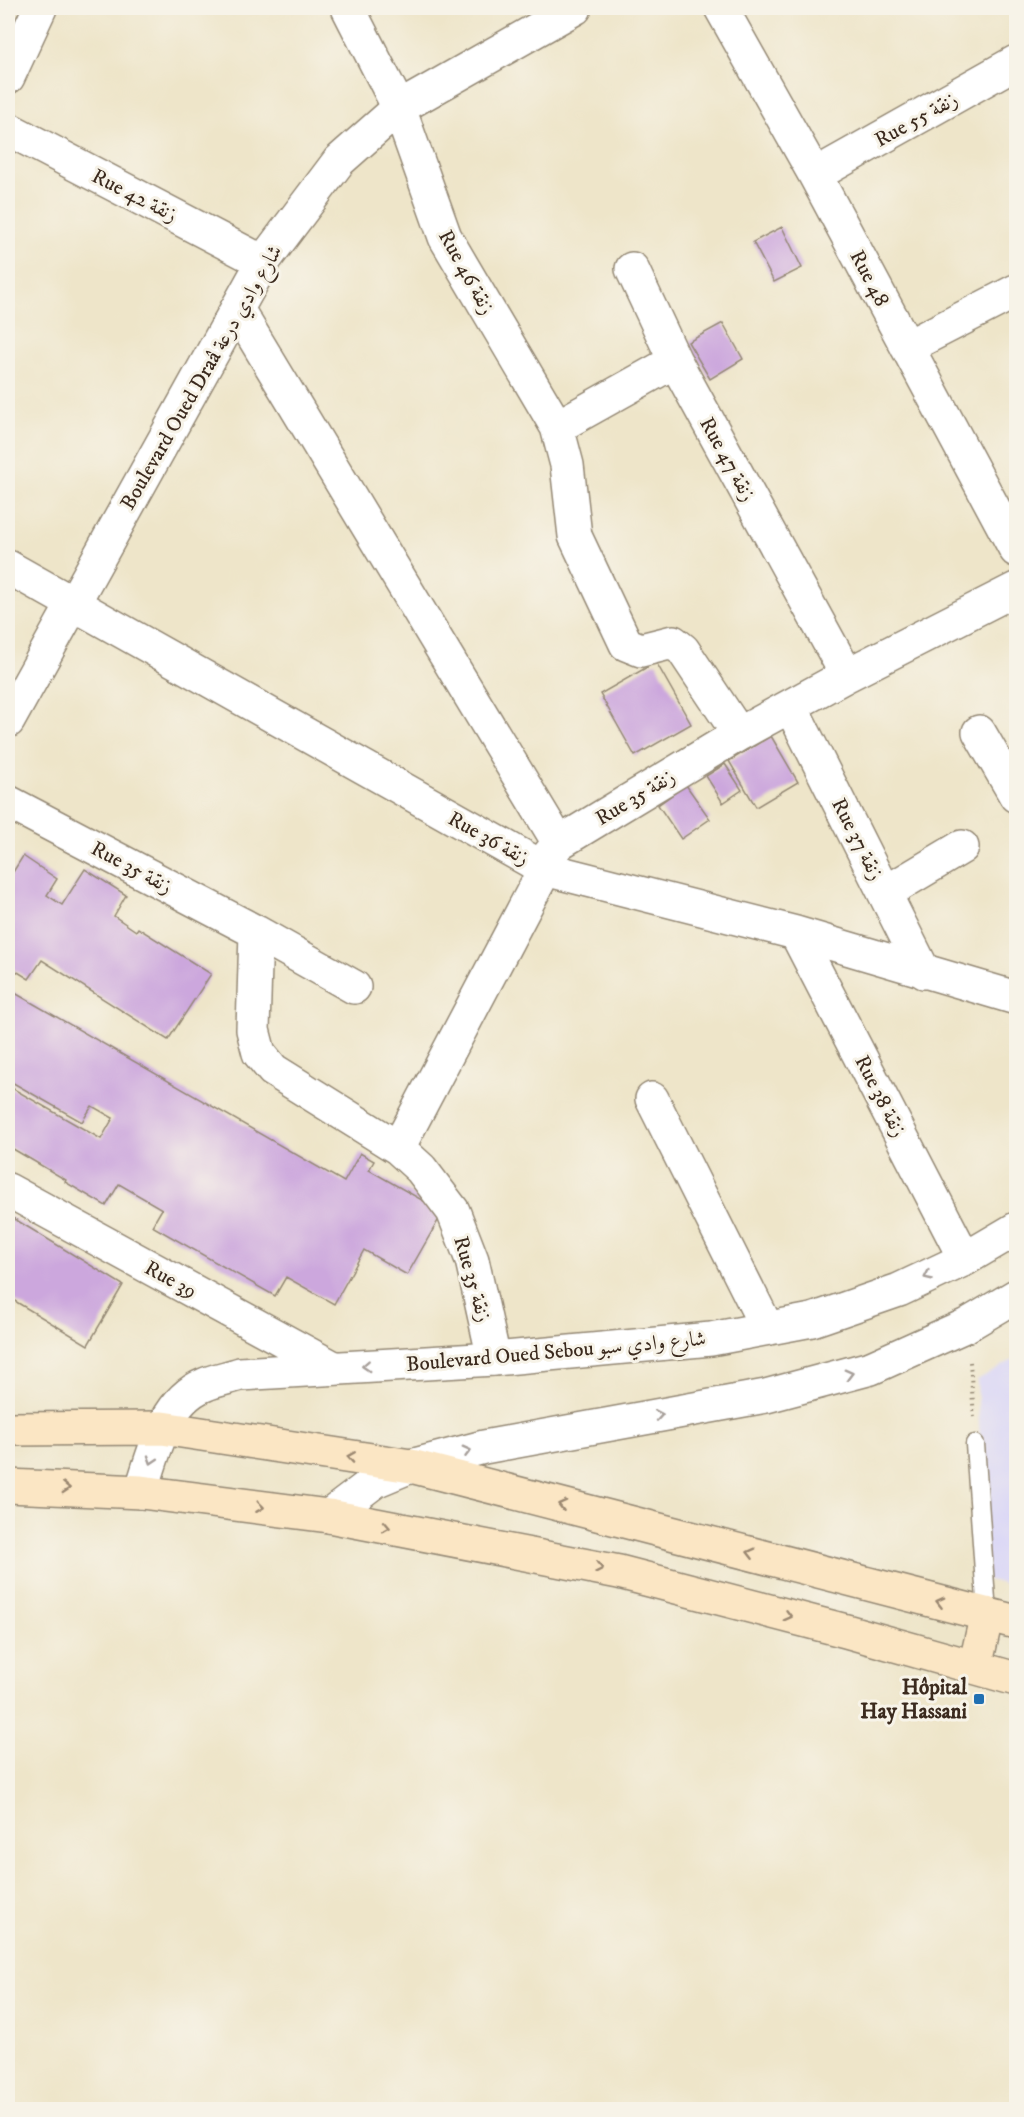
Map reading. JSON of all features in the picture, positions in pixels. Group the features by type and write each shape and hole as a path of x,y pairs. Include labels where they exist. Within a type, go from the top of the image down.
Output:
{"main road":[{"path":"8,1429 162,1428 411,1466 1002,1618 975,1667"},
{"path":"8,1486 141,1492 329,1516 619,1572 846,1631 1017,1679"}],"street":[{"path":"8,77 40,8"},
{"name":"Rue 46 زنقة","path":"348,8 399,108 445,237 557,427 567,465 575,536 626,644 641,650 673,642 683,650 739,734"},
{"name":"Boulevard Oued Draâ شارع وادي درعة","path":"8,721 263,262 339,161 399,108 575,8"},
{"name":"Rue 48","path":"721,8 908,347 1006,506 1017,550"},
{"name":"Rue 55 زنقة","path":"815,175 1017,62"},
{"name":"Rue 42 زنقة","path":"8,129 263,262"},
{"name":"Rue 47 زنقة","path":"632,269 675,361 847,675"},
{"path":"908,347 1017,291"},
{"path":"237,309 552,856 398,1148"},
{"path":"557,427 675,361"},
{"name":"Rue 36 زنقة","path":"8,567 72,604 552,856 796,933 1017,998"},
{"name":"Rue 35 زنقة","path":"552,856 739,734 847,675 1017,589"},
{"name":"Rue 37 زنقة","path":"790,707 924,972"},
{"path":"979,732 1017,796"},
{"name":"Rue 35 زنقة","path":"8,802 256,932 354,987"},
{"path":"885,893 962,847"},
{"name":"Rue 35 زنقة","path":"256,932 253,1030 259,1053 273,1070 398,1148 421,1169 453,1211 472,1260 494,1359"},
{"name":"Rue 38 زنقة","path":"796,933 965,1259"},
{"path":"652,1099 767,1328"},
{"name":"Rue 39","path":"8,1190 334,1368"},
{"name":"Boulevard Oued Sebou شارع وادي سبو","path":"141,1492 162,1428 181,1401 202,1385 240,1374 494,1359 711,1339 812,1320 899,1290 965,1259 1017,1229"},
{"path":"329,1516 375,1481 411,1466 484,1447 766,1396 871,1368 967,1325 1017,1296"}],"lane":[{"path":"975,1444 1002,1618"}],"path":[{"path":"970,1357 975,1444"}],"shaded area":[{"path":"1016,1358 1016,1588 986,1579 977,1380"}],"building":[{"path":"782,227 802,268 774,282 753,242"},
{"path":"723,323 743,359 710,379 688,342"},
{"path":"656,662 691,724 635,756 600,694"},
{"path":"771,736 798,782 756,807 729,761"},
{"path":"725,764 742,790 723,803 706,776"},
{"path":"686,785 710,819 681,839 658,805"},
{"path":"23,856 57,879 47,895 62,905 85,869 126,895 114,916 136,931 138,928 211,974 168,1040 42,960 29,979 8,966 8,880"},
{"path":"8,989 344,1182 360,1153 374,1161 369,1170 443,1212 407,1275 364,1250 334,1304 286,1277 275,1296 152,1226 162,1209 119,1184 106,1206 8,1146 8,1095 12,1088 101,1139 113,1118 92,1106 82,1122 8,1080"},
{"path":"8,1215 123,1285 88,1345 8,1297"}],"place":[{"name":"Hôpital Hay Hassani","path":"979,1699"}]}
